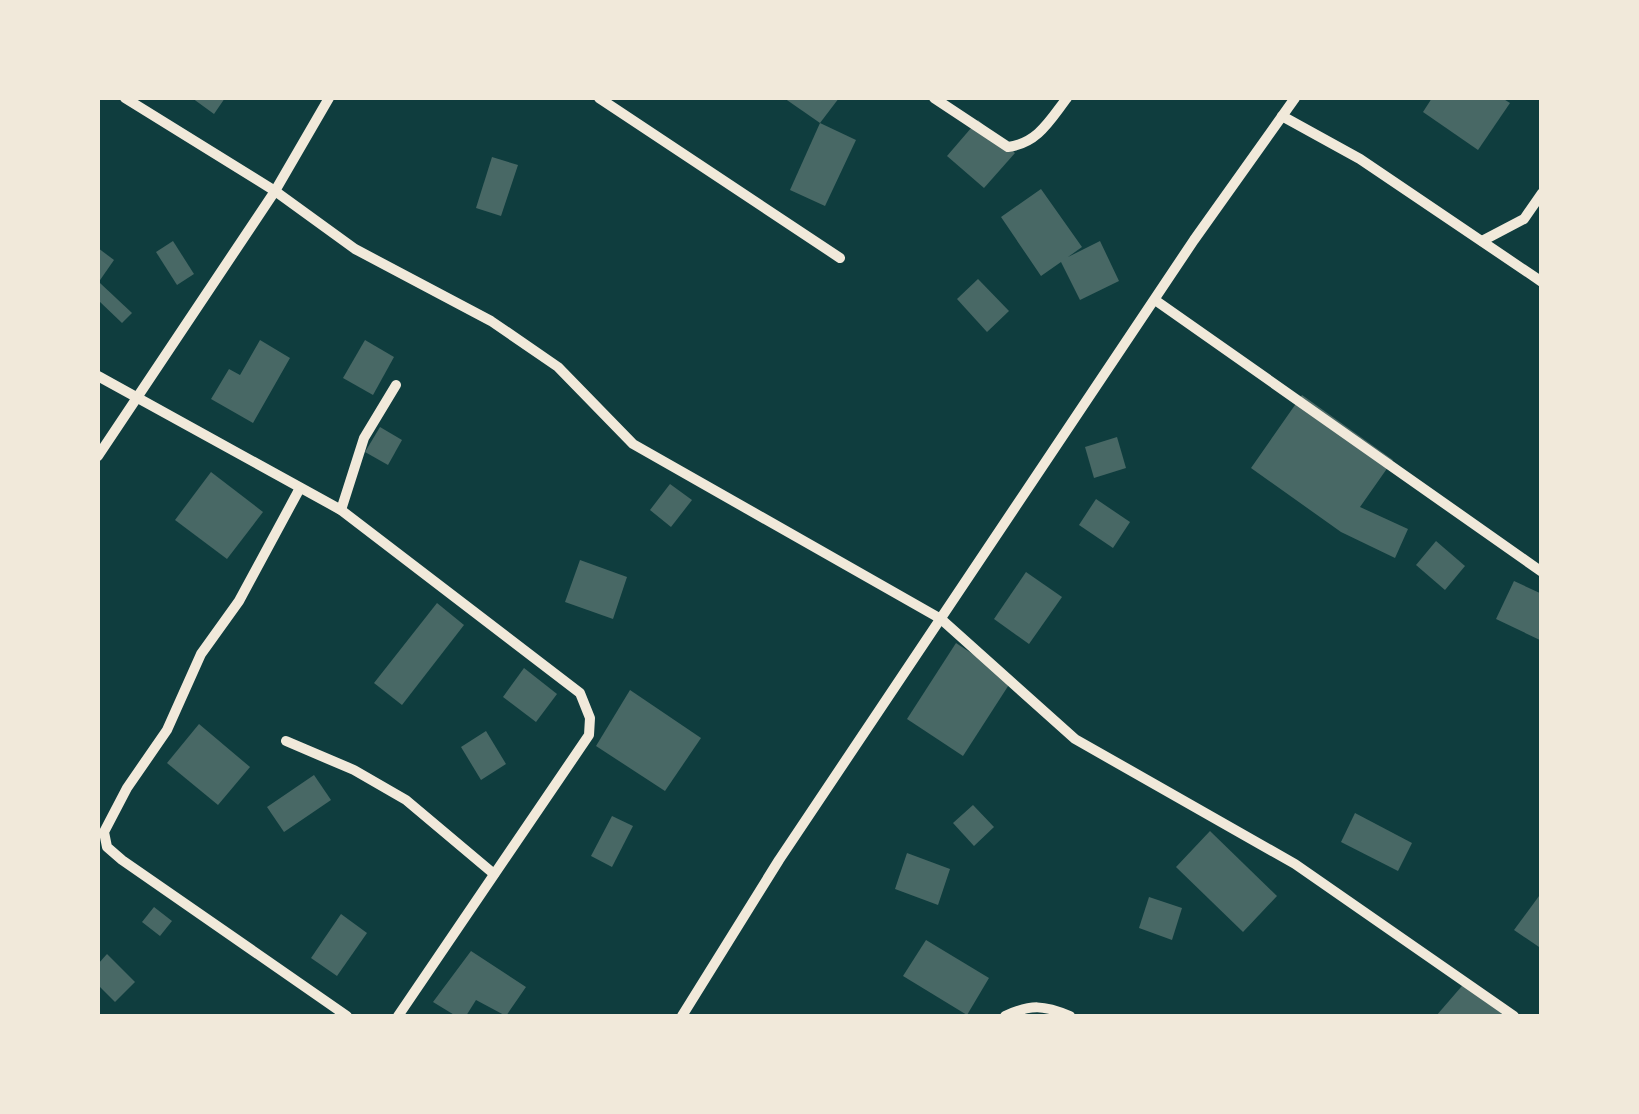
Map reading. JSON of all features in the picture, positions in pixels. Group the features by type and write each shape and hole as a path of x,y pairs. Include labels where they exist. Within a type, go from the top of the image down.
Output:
{"street":[{"path":"125,98 276,191 355,249 461,302 558,367 633,444 942,619 1075,739 1295,864 1514,1016"},
{"path":"98,456 276,191 329,98"},
{"path":"598,98 840,258"},
{"path":"934,98 1008,147 1024,145 1039,135 1067,98"},
{"path":"682,1016 779,860 1295,98"},
{"path":"1282,116 1360,159 1542,282"},
{"path":"1482,240 1524,219 1542,193"},
{"path":"1155,300 1542,572"},
{"path":"98,376 340,510 580,693 590,718 589,734 398,1016"},
{"path":"340,510 364,438 396,385"},
{"path":"300,488 239,601 201,654 168,730 126,788 104,832 107,847 122,860 346,1016"},
{"path":"286,741 354,770 406,800 494,874"},
{"path":"1005,1016 1027,1005 1048,1007 1070,1016"}],"building":[{"path":"192,98 225,98 214,114"},
{"path":"784,98 839,98 820,123"},
{"path":"1432,98 1502,98 1510,103 1478,150 1423,112"},
{"path":"978,120 1015,153 984,188 947,156"},
{"path":"820,123 856,140 825,206 790,190"},
{"path":"492,157 518,165 501,216 476,208"},
{"path":"1041,189 1082,247 1068,257 1100,241 1119,281 1080,300 1061,262 1041,276 1001,217"},
{"path":"173,241 194,274 177,285 156,252"},
{"path":"98,248 114,260 98,283"},
{"path":"978,279 1009,311 987,332 957,299"},
{"path":"100,283 132,313 122,323 98,300"},
{"path":"260,340 290,358 253,423 211,399 229,369 240,375"},
{"path":"365,340 394,357 373,395 343,378"},
{"path":"1302,395 1393,460 1360,507 1408,529 1395,558 1341,532 1251,468"},
{"path":"380,427 402,440 388,465 365,452"},
{"path":"1117,437 1126,468 1094,478 1085,447"},
{"path":"211,472 263,512 227,559 175,520"},
{"path":"670,484 692,500 671,527 650,510"},
{"path":"1096,499 1130,522 1113,548 1079,525"},
{"path":"1436,541 1465,566 1445,590 1416,565"},
{"path":"580,560 627,577 613,619 565,602"},
{"path":"1026,572 1062,597 1029,644 994,619"},
{"path":"1514,581 1542,594 1542,641 1496,619"},
{"path":"437,603 464,625 402,705 374,683"},
{"path":"956,643 1012,680 963,756 907,719"},
{"path":"524,668 557,694 536,722 503,697"},
{"path":"630,690 701,738 665,791 596,746"},
{"path":"199,724 250,767 218,805 167,763"},
{"path":"486,731 506,764 481,780 461,747"},
{"path":"314,775 331,800 284,832 267,807"},
{"path":"973,805 994,827 974,846 953,823"},
{"path":"1355,813 1412,843 1398,871 1341,842"},
{"path":"612,816 633,826 612,867 591,856"},
{"path":"1210,831 1277,896 1243,932 1176,867"},
{"path":"907,853 950,869 938,905 895,889"},
{"path":"1542,892 1542,949 1514,930"},
{"path":"1149,897 1182,908 1172,940 1139,928"},
{"path":"154,907 172,921 160,936 142,922"},
{"path":"341,914 367,933 337,976 311,958"},
{"path":"926,940 989,978 967,1015 903,976"},
{"path":"471,951 526,987 506,1016 476,1000 466,1016 456,1016 433,1002"},
{"path":"107,954 135,982 115,1002 98,985 98,964"},
{"path":"1468,979 1511,1016 1436,1016"}]}
